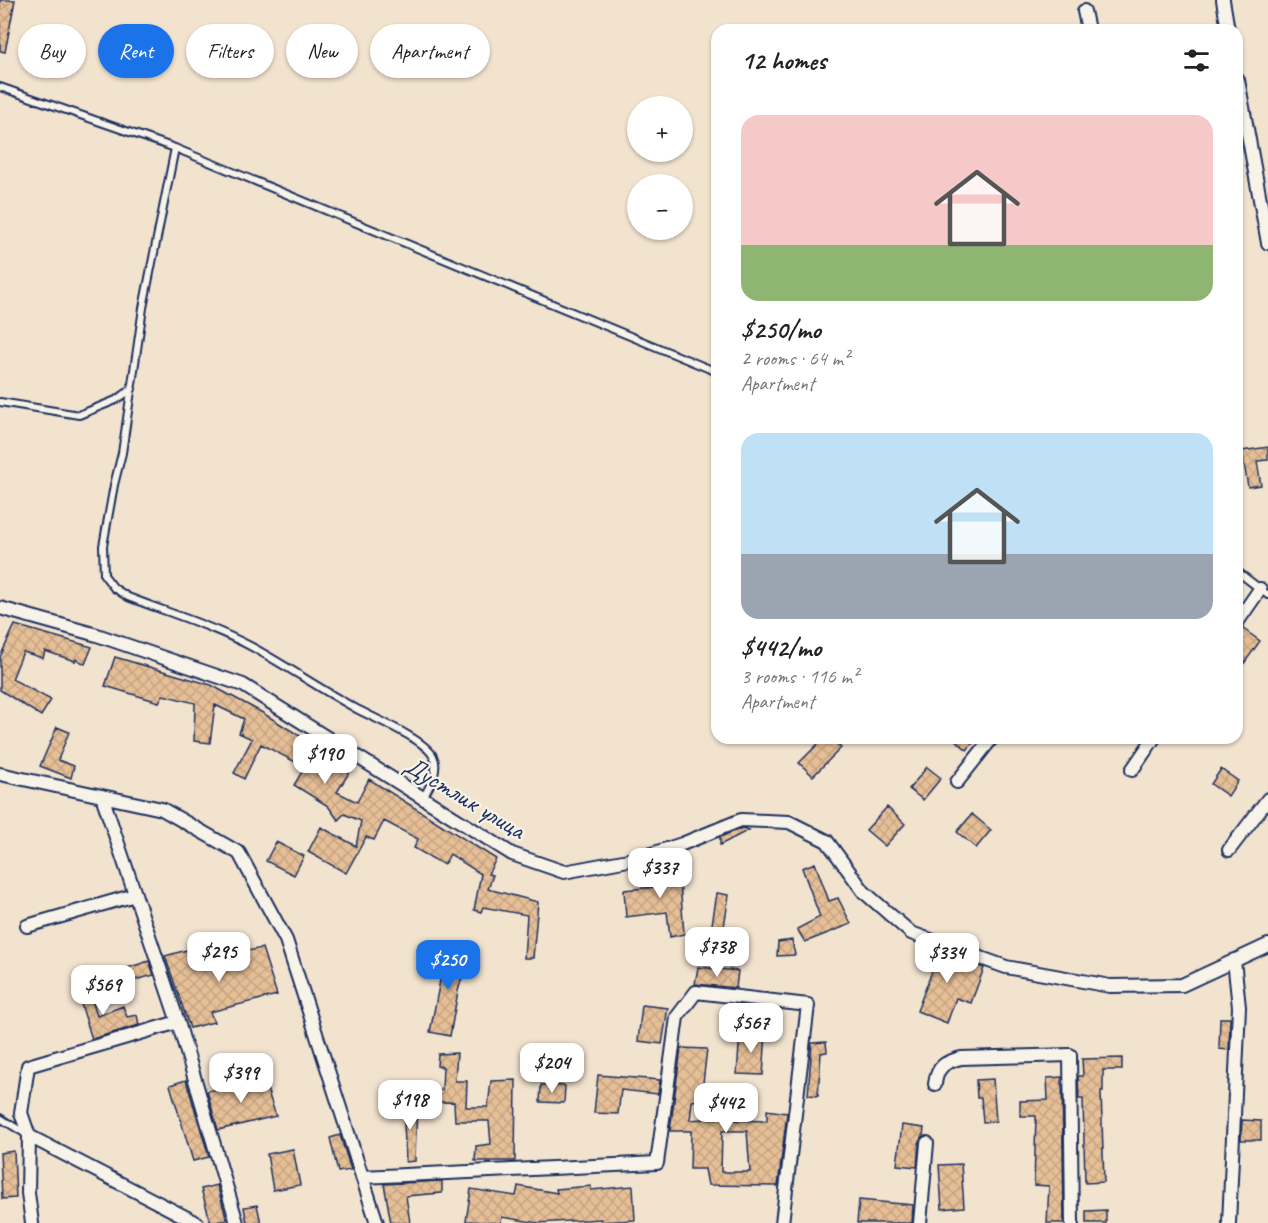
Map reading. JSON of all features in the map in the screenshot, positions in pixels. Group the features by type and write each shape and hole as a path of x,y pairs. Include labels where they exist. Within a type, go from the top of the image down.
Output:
{"street":[{"path":"1222,0 1227,24"},
{"path":"1084,11 1087,24"},
{"path":"1243,107 1268,243"},
{"path":"1243,615 1264,592"},
{"name":"Дустлик улица","path":"0,608 97,635 243,685 512,854 564,872 639,858 682,844 741,820 789,822 827,841 864,892 910,933 1006,967 1110,986 1182,986 1268,945"},
{"path":"957,782 988,744"},
{"path":"1132,770 1151,744"},
{"path":"0,774 162,809 239,853 286,940 377,1223"},
{"path":"102,796 178,1022 237,1223"},
{"path":"1229,850 1268,799"},
{"path":"27,926 135,895"},
{"path":"1229,1223 1239,1007 1234,960"},
{"path":"362,1177 657,1163 677,1017 696,992 752,998 808,1005 782,1223"},
{"path":"32,1223 28,1193 29,1136 21,1113 28,1066 178,1022"},
{"path":"935,1084 936,1073 947,1062 962,1058 1070,1055 1072,1223"},
{"path":"29,1136 197,1223"},
{"path":"920,1223 927,1143"}],"lane":[{"path":"0,87 175,148 711,370"},
{"path":"175,148 143,308 122,453 103,546 104,575 114,588 128,597 227,635 254,648 326,692 402,732 429,750 436,767 423,798"},
{"path":"0,402 80,415 116,400 132,389"},
{"path":"1243,576 1264,592"},
{"path":"0,1118 29,1136"}],"building":[{"path":"0,0 15,0 5,52 0,51"},
{"path":"1268,447 1268,460 1257,461 1261,485 1248,487 1243,451"},
{"path":"15,625 92,647 85,664 76,659 75,661 45,651 43,658 23,652 12,679 51,700 41,716 0,690 0,657"},
{"path":"1243,629 1260,641 1243,665"},
{"path":"115,657 211,685 261,712 352,768 337,792 357,802 369,779 496,859 488,874 493,875 488,889 538,902 533,958 524,958 527,915 483,907 481,912 474,910 481,874 450,854 444,865 414,848 418,839 384,821 374,840 366,837 346,873 308,852 321,827 356,846 361,821 344,814 338,820 328,806 294,785 305,767 261,744 244,779 234,773 252,739 239,733 244,719 215,705 210,743 194,741 195,703 163,695 159,702 105,686"},
{"path":"57,727 69,732 58,760 74,766 71,778 40,766"},
{"path":"818,744 837,744 841,748 813,776 799,763"},
{"path":"960,744 972,744 967,750"},
{"path":"927,767 941,778 923,800 909,789"},
{"path":"1221,769 1238,781 1228,796 1211,784"},
{"path":"887,807 905,824 885,846 866,830"},
{"path":"972,814 991,830 976,848 957,832"},
{"path":"742,828 749,830 720,845 720,837"},
{"path":"276,842 304,856 294,875 266,861"},
{"path":"678,857 684,934 670,937 667,912 626,917 624,890 665,886 665,860"},
{"path":"815,863 829,901 838,898 851,924 805,942 797,929 820,917 802,868"},
{"path":"717,893 729,895 723,933 711,931"},
{"path":"792,940 795,955 777,956 778,942"},
{"path":"447,945 468,957 458,991 450,1036 430,1032"},
{"path":"921,945 984,968 971,1003 956,998 947,1023 917,1011 934,966 923,962 926,955 918,953"},
{"path":"262,948 277,995 210,1012 214,1022 190,1028 165,956 187,950 191,962"},
{"path":"149,961 154,975 116,985 112,973"},
{"path":"698,967 738,971 736,988 695,984"},
{"path":"86,980 97,1016 123,1006 127,1017 137,1015 139,1025 92,1039 75,985"},
{"path":"642,1005 668,1008 662,1044 638,1041"},
{"path":"1220,1018 1230,1018 1229,1050 1219,1049"},
{"path":"740,1032 766,1034 763,1075 737,1074"},
{"path":"826,1042 827,1052 821,1053 818,1096 808,1095 812,1043"},
{"path":"681,1048 707,1049 703,1083 708,1099 692,1101 690,1120 731,1117 731,1120 767,1121 767,1110 787,1113 778,1186 708,1185 705,1169 690,1169 691,1131 670,1131","holes":["722,1131 747,1131 750,1172 721,1172"]},
{"path":"457,1053 455,1081 467,1081 466,1107 488,1107 491,1081 516,1080 515,1161 475,1161 476,1146 491,1144 489,1121 455,1121 454,1102 409,1103 408,1092 442,1090 443,1067 437,1066 438,1054"},
{"path":"1122,1058 1122,1070 1103,1070 1103,1091 1101,1091 1104,1182 1085,1183 1083,1099 1079,1099 1078,1076 1083,1076 1082,1059"},
{"path":"598,1075 660,1080 658,1094 621,1090 618,1114 594,1113"},
{"path":"1062,1077 1064,1223 1047,1223 1049,1186 1034,1185 1036,1116 1020,1116 1020,1101 1048,1100 1047,1078"},
{"path":"993,1079 996,1121 983,1122 981,1098 977,1098 976,1080"},
{"path":"186,1080 209,1157 193,1161 170,1085"},
{"path":"264,1080 276,1116 218,1130 207,1091"},
{"path":"541,1085 565,1086 564,1103 540,1102"},
{"path":"417,1103 415,1161 406,1162 403,1106"},
{"path":"1242,1120 1261,1121 1261,1140 1241,1140"},
{"path":"902,1125 924,1128 919,1142 917,1167 897,1165"},
{"path":"340,1135 351,1170 338,1172 330,1138"},
{"path":"293,1149 300,1185 273,1190 267,1154"},
{"path":"14,1151 16,1198 2,1199 0,1153"},
{"path":"961,1164 964,1207 942,1209 939,1165"},
{"path":"442,1181 442,1193 406,1196 410,1223 391,1223 384,1184"},
{"path":"217,1185 227,1220 211,1223 201,1189"},
{"path":"518,1186 557,1193 556,1189 591,1186 591,1190 633,1186 635,1220 601,1222 601,1219 538,1223 502,1217 501,1223 466,1221 471,1189 516,1196"},
{"path":"859,1200 913,1205 912,1223 857,1223"},
{"path":"257,1205 261,1223 247,1223 244,1207"},
{"path":"1106,1210 1106,1223 1086,1223 1086,1211"}]}
